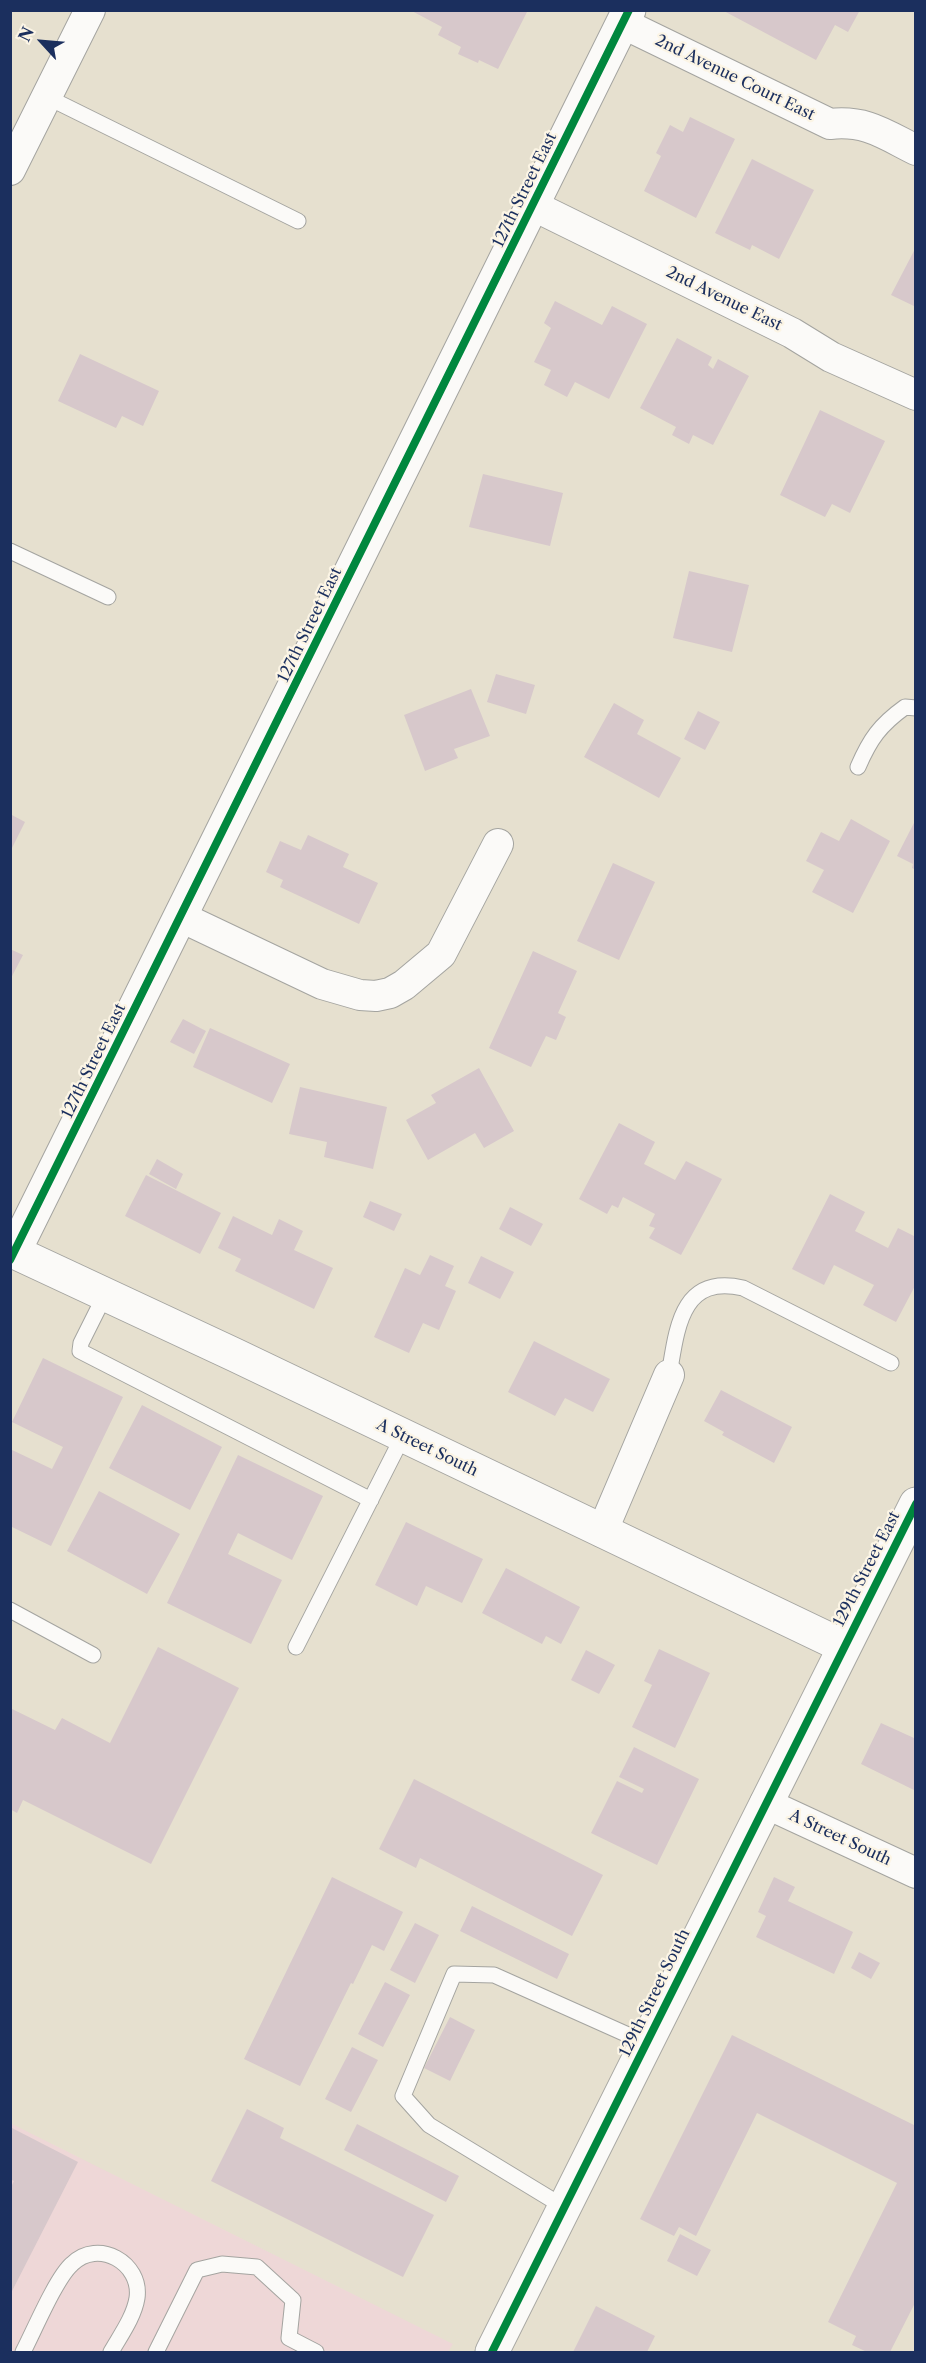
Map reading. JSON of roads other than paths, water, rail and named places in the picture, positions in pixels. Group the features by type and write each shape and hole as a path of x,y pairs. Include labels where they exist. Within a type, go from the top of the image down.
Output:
{"street":[{"path":"10,170 90,10"},
{"name":"2nd Avenue Court East","path":"625,17 830,124 848,122 868,126 915,150"},
{"name":"127th Street East","path":"12,1254 625,17"},
{"name":"2nd Avenue East","path":"532,205 792,333 831,357 915,395"},
{"path":"180,917 322,984 360,995 376,996 390,993 404,985 441,954 498,844"},
{"name":"A Street South","path":"12,1254 105,1295 843,1647"},
{"path":"602,1532 669,1375"},
{"name":"129th Street East","path":"843,1647 915,1504"},
{"name":"129th Street South","path":"492,2352 843,1647"},
{"name":"A Street South","path":"765,1803 915,1873"}],"lane":[{"path":"47,97 298,221"},
{"path":"10,551 108,597"},
{"path":"858,767 868,743 885,721 905,707 915,708"},
{"path":"669,1375 680,1322 690,1302 700,1290 714,1285 729,1284 744,1288 891,1363"},
{"path":"105,1295 80,1351 371,1500"},
{"path":"296,1647 403,1436"},
{"path":"10,1610 93,1655"},
{"path":"564,2207 429,2125 403,2096 454,1974 494,1975 645,2043"},
{"path":"23,2352 66,2271 82,2256 103,2253 114,2256 125,2264 133,2274 137,2286 136,2300 111,2352"},
{"path":"156,2352 197,2270 222,2264 257,2267 293,2300 289,2338 316,2352"}]}
